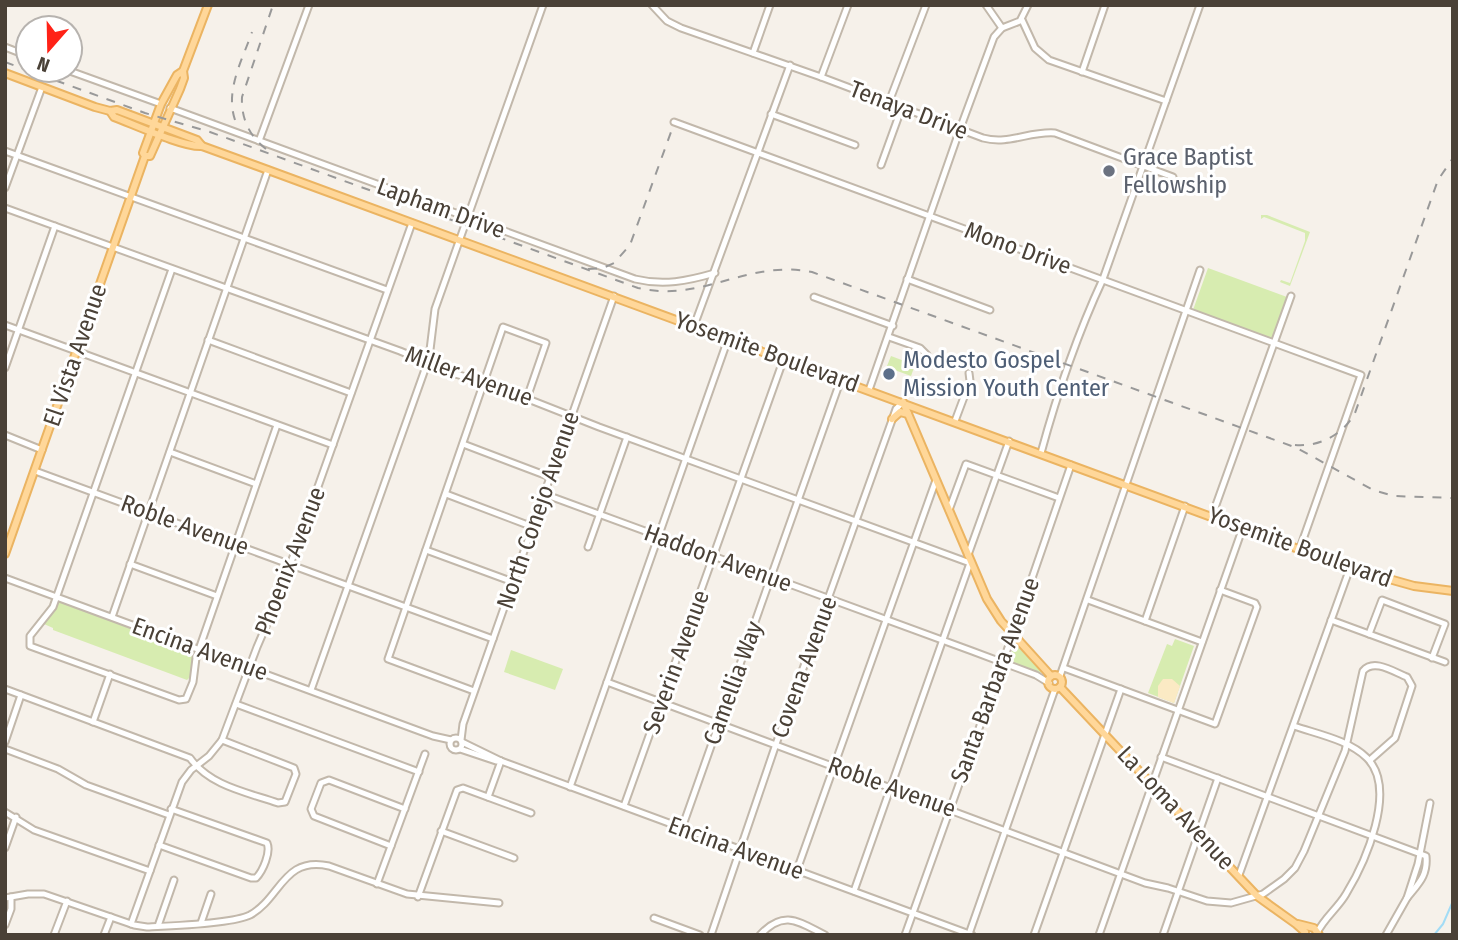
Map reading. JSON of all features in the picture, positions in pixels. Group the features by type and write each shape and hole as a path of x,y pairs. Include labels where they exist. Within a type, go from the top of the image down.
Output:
{"main road":[{"path":"183,71 208,5"},
{"name":"El Vista Avenue","path":"5,554 131,198 152,127 177,75 183,71 184,78 150,156 145,156"},
{"name":"Yosemite Boulevard","path":"5,73 110,111 117,110 195,147 202,146 614,296 1350,568 1414,586 1453,591"},
{"path":"903,402 990,604 1050,680 1060,677 1062,682 1058,688"},
{"path":"914,426 916,416 926,410"},
{"path":"892,419 901,411 910,416"},
{"name":"La Loma Avenue","path":"1050,680 1105,733 1257,896 1311,933"}],"street":[{"path":"259,141 309,5"},
{"path":"311,690 427,362 435,309 543,5"},
{"name":"Tenaya Drive","path":"652,5 674,25 960,129 999,141 1014,140 1036,133 1055,133 1173,177"},
{"path":"753,53 770,5"},
{"path":"821,77 848,5"},
{"path":"889,102 926,5"},
{"path":"986,5 1002,28"},
{"path":"869,390 994,37 1002,28 1022,20 1028,5"},
{"path":"1082,72 1105,5"},
{"path":"1041,453 1052,413 1089,309 1103,279 1199,5"},
{"path":"1022,20 1039,53 1049,60 1166,101"},
{"path":"694,326 790,65"},
{"path":"84,76 161,104"},
{"path":"5,188 42,86"},
{"path":"881,165 902,107"},
{"name":"Lapham Drive","path":"170,108 646,281 677,283 715,273"},
{"path":"771,114 855,145"},
{"name":"Mono Drive","path":"674,122 1362,375 1300,548"},
{"path":"5,151 387,290"},
{"path":"112,617 268,170"},
{"name":"Miller Avenue","path":"5,208 370,340 455,374 485,382 971,563"},
{"name":"Phoenix Avenue","path":"131,924 181,782 222,740 291,564 412,223"},
{"path":"5,368 55,226"},
{"path":"172,268 56,597 47,616 30,636 29,644 179,701 188,697 199,649 277,425"},
{"path":"1060,677 1200,271"},
{"path":"907,279 990,310"},
{"name":"North Conejo Avenue","path":"461,744 463,724 474,691 614,296"},
{"path":"1212,516 1292,296"},
{"path":"814,297 892,326"},
{"path":"5,325 333,445"},
{"path":"474,691 388,659 503,327 546,343 527,398"},
{"path":"889,337 920,348 927,355"},
{"path":"570,787 728,339"},
{"path":"208,340 351,393"},
{"name":"Severin Avenue","path":"624,806 784,358"},
{"path":"955,421 970,381 969,373"},
{"name":"Camellia Way","path":"682,828 841,379"},
{"name":"Covena Avenue","path":"711,935 892,419 896,408 903,402"},
{"path":"5,435 42,450"},
{"path":"588,547 627,437"},
{"path":"968,555 1009,441"},
{"path":"463,444 550,477"},
{"path":"170,452 257,484"},
{"path":"949,510 966,464 1059,498"},
{"name":"Santa Barbara Avenue","path":"905,935 1070,465"},
{"name":"Roble Avenue","path":"35,471 493,639"},
{"path":"797,870 936,481"},
{"path":"446,494 533,527"},
{"name":"Haddon Avenue","path":"544,494 1050,680"},
{"path":"1145,621 1185,506"},
{"path":"1099,935 1242,527"},
{"path":"426,550 513,582"},
{"path":"854,891 971,563"},
{"path":"130,564 217,596"},
{"path":"1239,875 1350,568"},
{"name":"Encina Avenue","path":"5,578 451,741"},
{"path":"1064,668 1216,723 1257,605 1220,590"},
{"path":"1087,600 1202,642"},
{"path":"1369,634 1382,600 1444,624 1432,658"},
{"path":"1331,620 1444,662"},
{"path":"1257,896 1277,886 1295,868 1320,816 1346,745 1364,668 1374,664 1409,678 1412,686 1395,738 1370,760"},
{"path":"93,722 110,674"},
{"name":"Roble Avenue","path":"607,682 1145,883 1223,903 1241,902 1257,896"},
{"path":"970,934 1058,688"},
{"path":"1034,935 1121,689"},
{"path":"5,690 191,758 195,765 213,780 283,803 296,774 294,768 222,740"},
{"path":"5,741 21,695"},
{"path":"236,704 419,772"},
{"name":"North Conejo Avenue","path":"451,741 463,724"},
{"path":"1294,726 1346,745 1370,760 1381,790 1372,836 1359,872 1348,892 1311,933"},
{"path":"451,741 461,744 453,750 451,741"},
{"name":"Encina Avenue","path":"461,744 570,787 970,934"},
{"path":"5,749 58,769 86,785 267,843 268,850 260,874 251,878 159,845"},
{"path":"377,884 425,754"},
{"path":"1161,757 1419,853"},
{"path":"488,797 501,761"},
{"path":"1163,935 1218,778"},
{"path":"391,846 314,816 311,809 321,783 329,780 405,809"},
{"path":"418,897 459,788 531,813"},
{"path":"1386,935 1407,898 1430,803"},
{"path":"5,812 34,830 150,871"},
{"path":"5,848 16,817"},
{"path":"442,831 514,858"},
{"path":"5,925 11,909 8,898 36,893 140,927 236,920 249,916 292,872 310,864 328,866 418,897 499,903"},
{"path":"158,926 174,880"},
{"path":"201,923 211,894"},
{"path":"54,935 67,901"},
{"path":"104,935 111,917"},
{"path":"654,918 700,935"},
{"path":"760,935 772,924 789,919 801,922 825,935"}],"green space":[{"path":"1261,215 1310,232 1290,286 1280,282 1290,283 1305,241 1305,233 1264,217 1261,219"},
{"path":"1208,268 1287,297 1272,339 1193,310"},
{"path":"891,356 915,365 911,376 887,366"},
{"path":"59,601 194,652 190,677 187,680 53,630 44,624"},
{"path":"1175,639 1194,646 1174,703 1148,693 1167,644 1172,646"},
{"path":"1017,646 1042,672 1009,661 1013,647"},
{"path":"511,650 563,669 555,690 504,672"}],"sand":[{"path":"1163,679 1172,679 1180,686 1174,703 1158,697 1158,686"}],"waterway":[{"path":"1434,935 1443,924 1453,901"}],"railway":[{"path":"266,149 247,126 242,97 273,5"},
{"path":"235,120 232,109 233,87 252,32"},
{"path":"5,62 145,113 210,132 638,288 683,290 767,271 812,272 1297,448 1373,490 1394,496 1453,498"},
{"path":"588,269 603,268 614,263 630,245 671,132"},
{"path":"1295,445 1313,444 1330,438 1344,428 1355,413 1438,180 1453,158"}],"place":[{"name":"Grace Baptist Fellowship","path":"1109,171"},
{"name":"Modesto Gospel Mission Youth Center","path":"889,374"}]}
